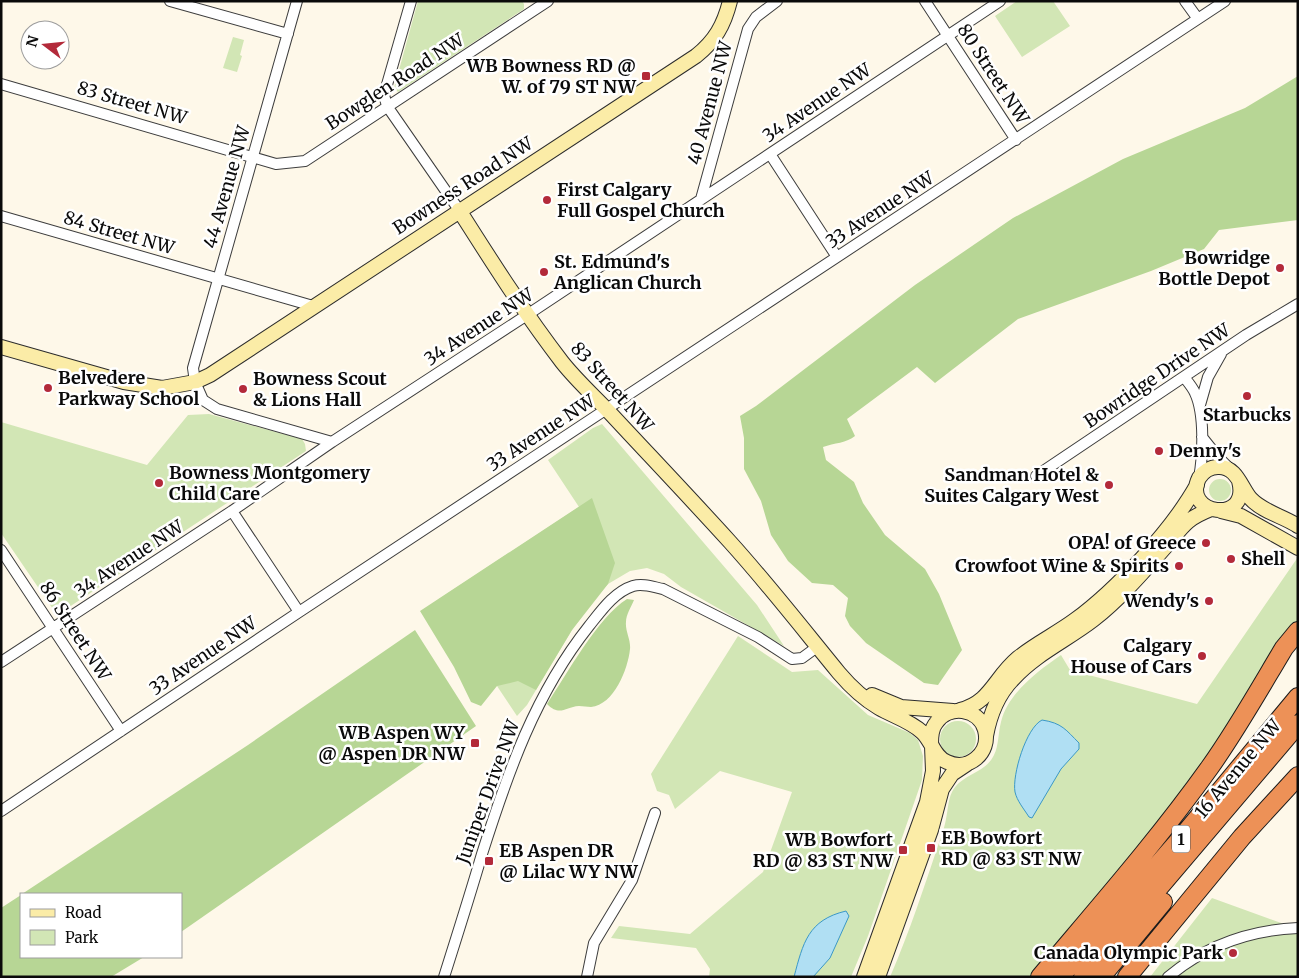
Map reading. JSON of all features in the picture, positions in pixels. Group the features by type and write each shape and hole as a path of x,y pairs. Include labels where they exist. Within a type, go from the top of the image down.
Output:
{"highway":[{"path":"1040,977 1179,808 1214,760 1284,648 1298,631"},
{"name":"16 Avenue NW","path":"1060,977 1182,837 1298,697"},
{"name":"16 Avenue NW","path":"1083,977 1298,724"},
{"path":"1127,977 1242,836 1298,776"},
{"path":"1101,977 1165,899 1245,788"},
{"path":"1139,977 1242,836"}],"street":[{"path":"170,1 288,34"},
{"name":"44 Avenue NW","path":"195,382 193,368 297,1"},
{"path":"387,106 384,95 411,1"},
{"name":"Bowglen Road NW","path":"253,157 276,164 305,161 548,1"},
{"name":"Bowness Road NW","path":"1,347 124,382 162,388 195,382 210,375 702,52 712,42 721,28 730,1"},
{"name":"40 Avenue NW","path":"701,199 744,38 756,17 777,1"},
{"name":"80 Street NW","path":"925,1 1016,140"},
{"name":"34 Avenue NW","path":"1,662 232,511 332,442 1000,1"},
{"path":"1185,1 1198,19"},
{"name":"33 Avenue NW","path":"1,811 1225,1"},
{"name":"83 Street NW","path":"1,84 253,157"},
{"name":"83 Street NW","path":"387,106 459,210 527,315 564,364 731,543 849,684 879,708 912,724 927,737 931,745"},
{"path":"770,154 837,258"},
{"name":"84 Street NW","path":"1,216 313,306"},
{"name":"Bowridge Drive NW","path":"1036,476 1246,335 1298,304"},
{"path":"1199,408 1208,377 1222,351"},
{"path":"1184,377 1195,393 1199,408 1202,437 1198,482 1200,500 1216,510 1241,516 1298,548"},
{"path":"195,382 203,400 217,409 332,442"},
{"path":"1202,437 1235,475 1256,504 1298,526"},
{"path":"864,977 927,802 933,770 932,733 936,723 944,715 970,708 982,700 1017,659 1073,621 1109,592 1159,538 1183,507 1202,474 1213,467 1219,466 1235,475 1240,491 1237,500 1230,508 1216,510 1186,522 1124,592 1103,612 1029,664 1004,690 994,708 980,754 952,774 942,789 931,830 878,977"},
{"path":"232,511 299,612"},
{"name":"86 Street NW","path":"1,550 121,731"},
{"name":"Juniper Drive NW","path":"444,977 503,788 528,725 537,706 580,637 614,597 635,585 646,585 663,589 758,637 792,659 802,658 817,647"},
{"name":"83 Street NW","path":"838,671 874,696 901,707 957,710"},
{"path":"957,710 977,717 984,727 986,739"},
{"path":"931,745 938,756 948,763 959,765 968,763"},
{"path":"587,977 594,943 632,880 655,813"},
{"path":"1168,977 1192,960 1230,941 1257,933 1298,928"}],"green space":[{"path":"418,1 522,1 524,9 398,92 394,88"},
{"path":"1017,1 1053,1 1070,26 1022,57 995,16"},
{"path":"233,37 244,40 237,72 223,68"},
{"path":"1298,76 1298,220 1219,230 1204,249 1151,271 1018,319 935,383 917,367 847,419 855,436 844,442 823,447 826,460 854,482 863,503 885,535 925,569 939,594 962,650 938,685 924,683 866,643 850,626 845,616 848,598 833,585 812,583 788,561 771,535 761,501 744,469 744,438 740,416 756,406 915,285 1013,218 1123,159 1245,108"},
{"path":"209,414 302,439 306,451 57,615 1,533 1,422 147,465 188,415"},
{"path":"602,424 757,605 784,646 681,587 664,574 647,568 630,571 608,584 597,596 572,630 527,705 517,716 439,599 579,507 548,460 593,428"},
{"path":"1220,479 1228,482 1231,490 1228,498 1220,501 1212,498 1209,490 1212,482"},
{"path":"592,498 615,563 608,584 572,630 536,690 518,681 497,686 481,706 471,702 454,667 420,611"},
{"path":"1298,557 1298,626 1179,799 1034,977 890,977 911,925 941,837 952,792 961,781 985,766 994,755 1005,711 1017,692 1043,668 1061,655 1070,670 1197,704"},
{"path":"627,599 634,600 626,622 630,642 629,657 623,676 613,693 607,700 591,707 579,706 559,711 552,708 547,704 594,632 616,607"},
{"path":"415,630 476,726 182,931 182,893 24,893 248,745"},
{"path":"738,636 792,672 818,670 868,715 910,733 918,740 923,756 922,780 868,936 851,977 709,977 710,969 696,948 611,938 619,926 690,934 763,872 792,792 720,771 675,809 669,795 657,791 651,774"},
{"path":"958,721 965,722 971,726 975,732 975,746 971,752 965,756 958,757 951,756 945,752 941,746 940,739 941,732 945,726 951,722"},
{"path":"20,896 20,958 142,958 111,977 1,977 1,908"},
{"name":"Canada Olympic Park","path":"1212,898 1298,929 1298,977 1150,977"}],"water":[{"path":"1042,720 1054,723 1071,734 1079,743 1079,749 1061,769 1032,818 1029,817 1017,799 1015,784 1021,753 1031,732"},
{"path":"846,911 849,916 830,958 813,977 794,977 804,944 815,927 823,920"}],"place":[{"name":"WB Bowness RD @ W. of 79 ST NW","path":"646,76"},
{"name":"First Calgary Full Gospel Church","path":"547,200"},
{"name":"Bowridge Bottle Depot","path":"1280,268"},
{"name":"St. Edmund's Anglican Church","path":"544,272"},
{"name":"Belvedere Parkway School","path":"48,388"},
{"name":"Bowness Scout & Lions Hall","path":"243,389"},
{"name":"Starbucks","path":"1247,396"},
{"name":"Denny's","path":"1159,451"},
{"name":"Bowness Montgomery Child Care","path":"159,483"},
{"name":"Sandman Hotel & Suites Calgary West","path":"1109,485"},
{"name":"OPA! of Greece","path":"1206,543"},
{"name":"Shell","path":"1231,559"},
{"name":"Crowfoot Wine & Spirits","path":"1179,566"},
{"name":"Wendy's","path":"1209,601"},
{"name":"Calgary House of Cars","path":"1202,656"},
{"name":"WB Aspen WY @ Aspen DR NW","path":"475,743"},
{"name":"EB Bowfort RD @ 83 ST NW","path":"931,848"},
{"name":"WB Bowfort RD @ 83 ST NW","path":"903,850"},
{"name":"EB Aspen DR @ Lilac WY NW","path":"489,861"},
{"name":"Canada Olympic Park","path":"1233,953"}]}
